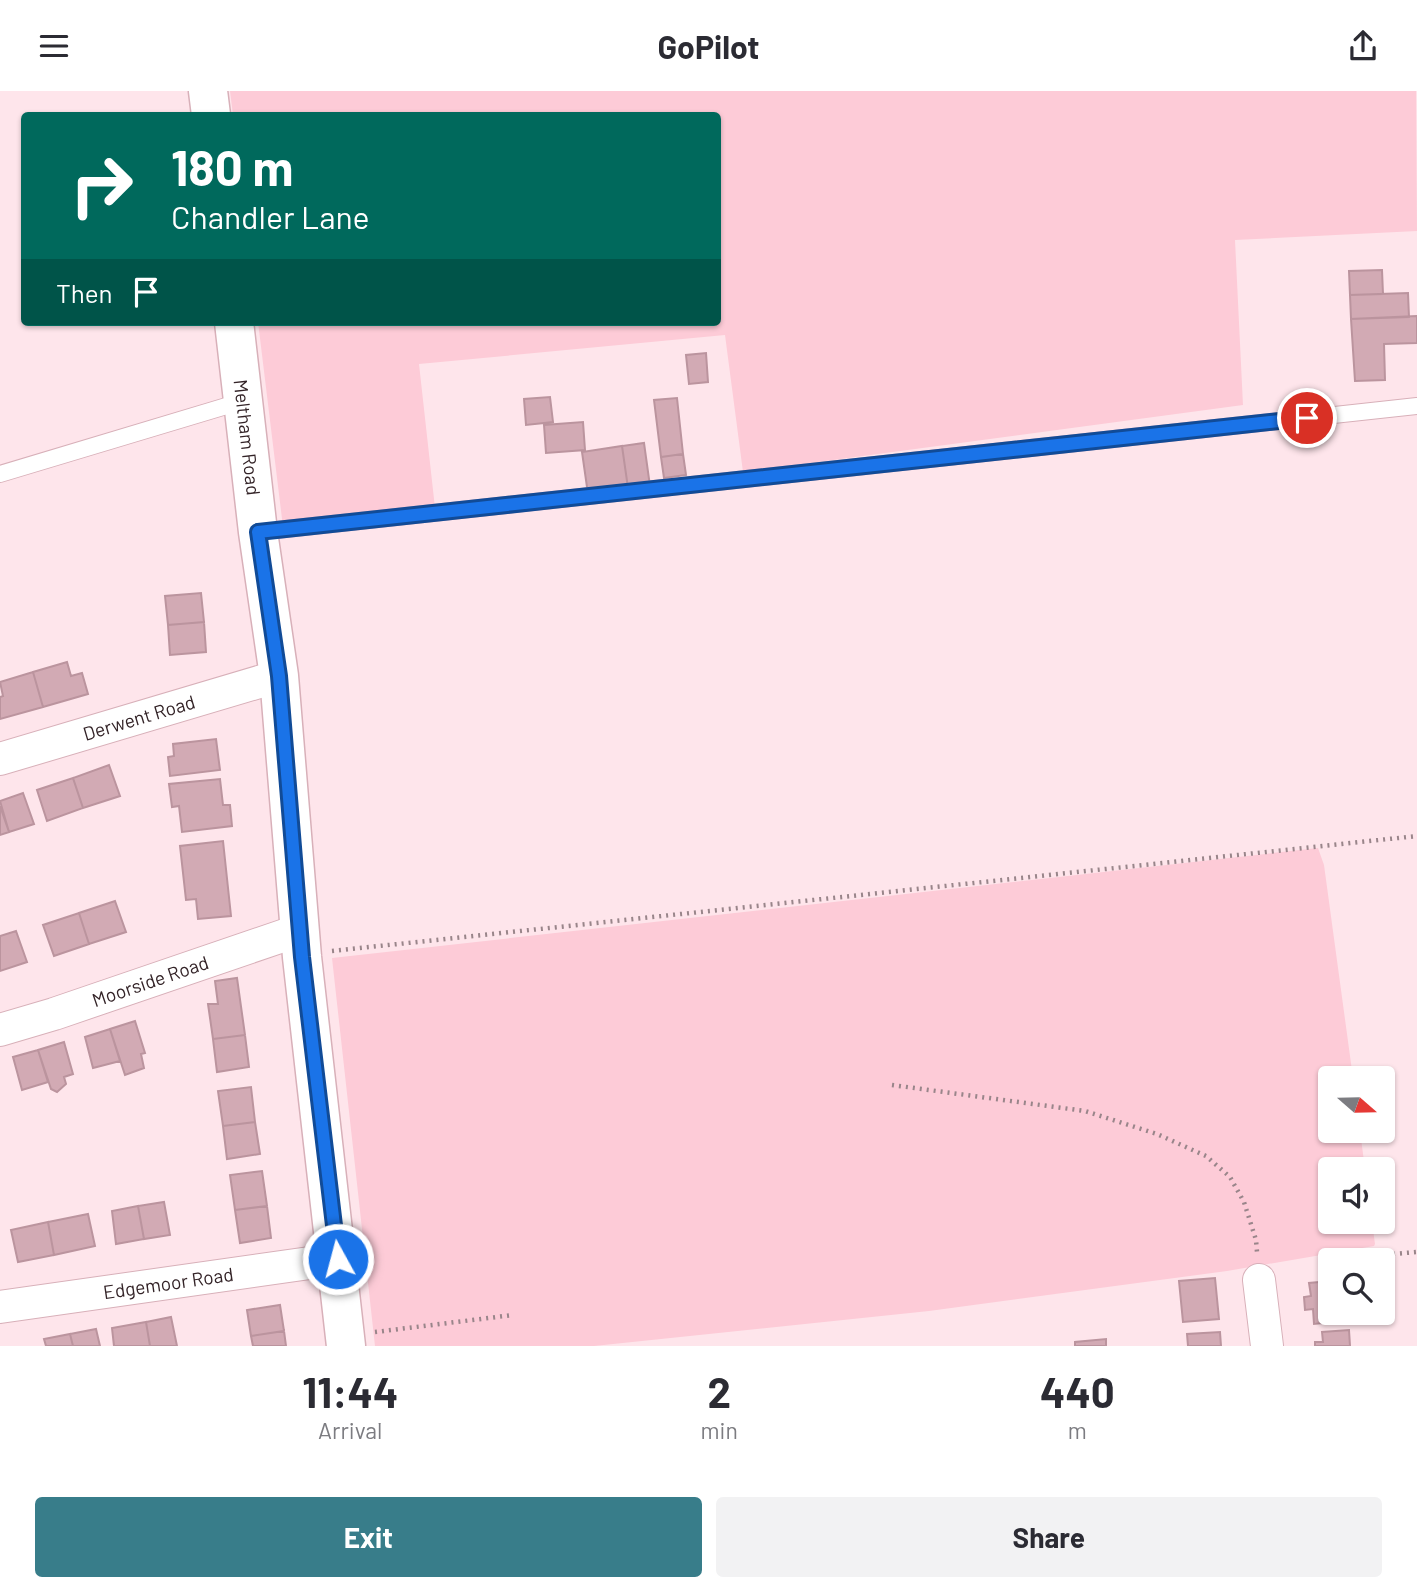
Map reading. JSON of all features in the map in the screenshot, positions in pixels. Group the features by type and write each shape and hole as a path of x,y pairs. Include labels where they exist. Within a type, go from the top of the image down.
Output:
{"street":[{"path":"208,91 211,112"},
{"name":"Meltham Road","path":"234,326 258,532 279,676 301,942 346,1341"},
{"name":"Derwent Road","path":"0,759 279,676"},
{"name":"Moorside Road","path":"0,1030 301,942"},
{"name":"Edgemoor Road","path":"0,1307 338,1259"},
{"path":"1259,1280 1267,1346"}],"lane":[{"path":"0,474 243,401"},
{"path":"258,532 1417,406"}],"path":[{"path":"301,942 1417,836"},
{"path":"892,1085 1085,1111 1157,1134 1206,1156 1230,1177 1244,1202 1256,1240 1259,1280"},
{"path":"1395,1254 1417,1252"},
{"path":"346,1341 513,1315"}],"shaded area":[{"path":"230,91 1416,91 1417,231 1235,240 1243,405 743,472 725,335 419,364 435,508 283,527 258,326 721,326 721,112 233,112"},
{"path":"1318,848 1324,865 1351,1066 1318,1066 1318,1143 1362,1143 1363,1157 1318,1157 1318,1234 1374,1234 1375,1244 1362,1248 1318,1248 1318,1256 1227,1271 929,1311 594,1346 375,1346 332,958"}],"building":[{"path":"1382,270 1383,294 1350,295 1349,271"},
{"path":"1408,293 1409,317 1351,319 1350,295"},
{"path":"1417,316 1417,343 1384,344 1385,380 1355,381 1351,319"},
{"path":"706,353 708,382 689,384 686,355"},
{"path":"550,397 553,422 526,425 524,399"},
{"path":"677,398 683,454 661,457 654,400"},
{"path":"583,422 585,450 546,453 544,425"},
{"path":"644,443 650,486 628,488 622,446"},
{"path":"622,446 628,488 588,494 582,452"},
{"path":"683,454 686,475 664,478 661,457"},
{"path":"201,593 204,622 168,625 165,596"},
{"path":"204,622 206,652 170,655 168,625"},
{"path":"67,662 71,676 82,673 88,694 43,707 33,672"},
{"path":"33,672 43,707 0,719 0,697 3,696 0,682"},
{"path":"216,739 220,770 170,776 168,757 174,756 173,744"},
{"path":"109,765 120,796 83,808 73,778"},
{"path":"73,778 83,808 47,821 37,790"},
{"path":"220,779 223,805 230,805 232,826 182,832 179,806 172,807 169,784"},
{"path":"23,793 34,824 9,832 0,801"},
{"path":"0,806 9,832 0,835"},
{"path":"223,841 231,916 198,919 196,899 186,900 180,846"},
{"path":"115,901 126,932 89,944 79,913"},
{"path":"79,913 89,944 54,956 43,925"},
{"path":"16,931 27,962 0,971 0,936"},
{"path":"237,978 245,1035 213,1039 208,1004 218,1004 215,981"},
{"path":"135,1021 145,1053 141,1054 144,1068 125,1075 110,1029"},
{"path":"110,1029 120,1061 93,1068 85,1037"},
{"path":"245,1035 249,1067 217,1072 213,1039"},
{"path":"64,1042 73,1074 64,1077 66,1084 57,1092 51,1089 38,1050"},
{"path":"38,1050 48,1082 22,1090 13,1057"},
{"path":"251,1087 255,1122 223,1126 218,1091"},
{"path":"255,1122 260,1154 227,1159 223,1126"},
{"path":"262,1171 267,1206 235,1210 230,1175"},
{"path":"164,1202 170,1235 144,1239 138,1206"},
{"path":"138,1206 144,1239 116,1244 112,1211"},
{"path":"267,1206 271,1238 240,1243 235,1210"},
{"path":"88,1214 95,1246 54,1255 48,1222"},
{"path":"48,1222 54,1255 18,1262 11,1230"},
{"path":"1215,1278 1219,1319 1183,1322 1179,1281"},
{"path":"1318,1282 1318,1324 1314,1324 1313,1309 1305,1310 1304,1297 1311,1296 1309,1283"},
{"path":"280,1305 284,1331 251,1336 247,1310"},
{"path":"171,1317 177,1346 150,1346 146,1322"},
{"path":"146,1322 150,1346 114,1346 112,1328"},
{"path":"96,1329 100,1346 73,1346 70,1334"},
{"path":"1349,1330 1350,1346 1315,1346 1315,1342 1323,1342 1322,1332"},
{"path":"284,1331 286,1346 253,1346 251,1336"},
{"path":"1220,1332 1221,1346 1188,1346 1187,1334"},
{"path":"70,1334 73,1346 46,1346 44,1339"},
{"path":"1106,1339 1106,1346 1075,1346 1075,1342"}],"route":[{"path":"338,1259 302,957 279,676 258,532 1307,418"}]}
